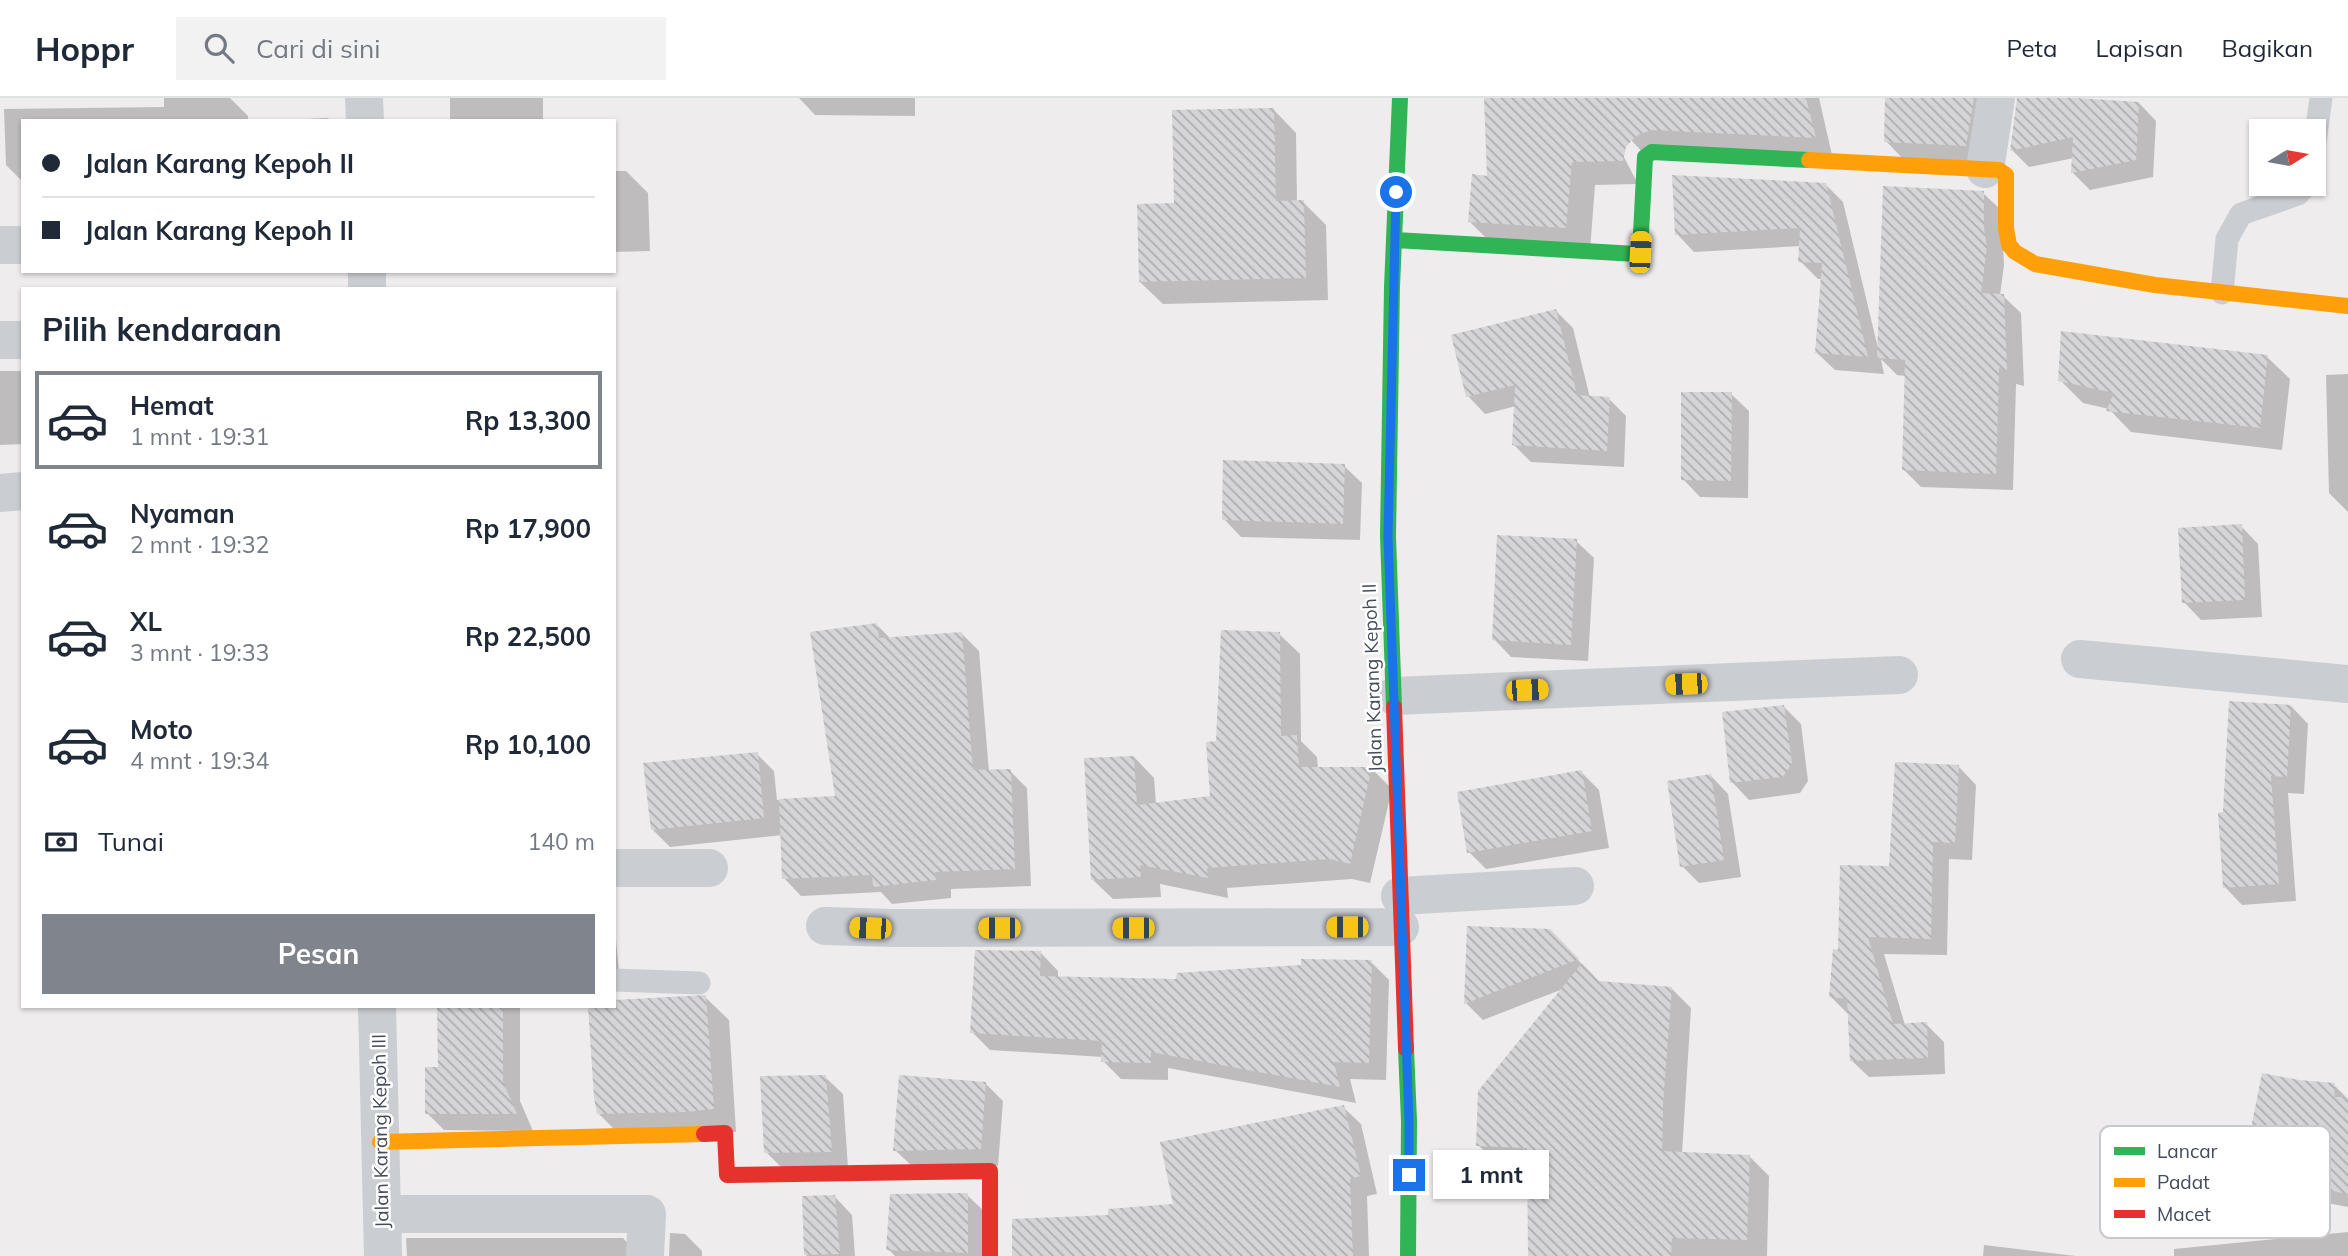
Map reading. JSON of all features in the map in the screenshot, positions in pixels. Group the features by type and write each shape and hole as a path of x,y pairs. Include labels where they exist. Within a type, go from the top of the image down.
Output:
{"street":[{"path":"365,98 365,119"},
{"name":"Jalan Karang Kepoh II","path":"1400,98 1388,536 1409,1121 1408,1256"},
{"path":"1985,169 1996,98"},
{"path":"1395,240 1636,254 1640,252 1645,157 1652,152 1985,169 1999,170 2006,175 2006,228 2009,246 2035,264 2155,285 2348,306"},
{"path":"0,245 21,245"},
{"path":"0,340 21,340"},
{"path":"0,492 21,491"},
{"path":"2080,659 2348,684"},
{"path":"1394,696 1899,675"},
{"path":"616,868 709,868"},
{"path":"824,926 892,928 1401,911 1575,886"},
{"name":"Jalan Karang Kepoh III","path":"377,1008 383,1256"},
{"path":"380,1142 725,1133 727,1175 990,1171 990,1256"},
{"path":"382,1214 647,1214 645,1256"}],"lane":[{"path":"2318,119 2321,98"},
{"path":"2222,293 2227,239 2241,214 2292,196"},
{"path":"616,980 699,983"}],"building":[{"path":"1484,98 1806,98 1816,138 1652,130 1632,140 1626,147 1623,161 1572,162 1566,228 1468,222 1472,174 1487,176"},
{"path":"1885,98 1974,98 1966,146 1884,142"},
{"path":"2017,98 2139,102 2136,160 2071,173 2073,137 2010,151"},
{"path":"1274,108 1276,201 1304,200 1306,278 1139,282 1137,204 1174,203 1172,110"},
{"path":"1672,175 1826,183 1868,357 1815,353 1822,263 1798,262 1800,228 1675,235"},
{"path":"1883,186 1984,191 1987,247 1981,293 2004,294 2007,370 1999,368 1996,474 1902,470 1905,360 1877,358"},
{"path":"1556,309 1577,395 1610,397 1607,451 1512,445 1515,385 1466,397 1451,335"},
{"path":"2061,331 2268,355 2260,428 2106,411 2114,393 2058,381"},
{"path":"1681,392 1732,392 1731,481 1681,480"},
{"path":"1223,460 1345,464 1343,524 1222,520"},
{"path":"2242,524 2245,600 2182,603 2178,528"},
{"path":"1497,535 1577,539 1571,645 1492,640"},
{"path":"877,623 879,638 962,632 973,770 1011,769 1015,869 935,872 936,880 873,887 872,875 782,879 779,799 835,796 810,632"},
{"path":"1221,630 1280,632 1281,736 1297,735 1299,767 1372,767 1350,864 1330,859 1207,868 1208,878 1140,865 1141,877 1091,880 1084,758 1134,756 1137,805 1210,796 1206,742 1216,741"},
{"path":"2229,701 2291,705 2287,777 2271,776 2279,884 2223,888 2218,813 2223,812"},
{"path":"1784,705 1792,763 1783,777 1730,783 1722,712"},
{"path":"758,752 764,818 651,830 643,763"},
{"path":"1895,762 1959,765 1955,843 1933,842 1931,939 1868,937 1893,1024 1927,1022 1928,1058 1850,1061 1847,999 1829,997 1833,949 1838,950 1840,865 1889,866"},
{"path":"1582,770 1592,831 1467,853 1457,792"},
{"path":"1711,774 1724,860 1680,867 1667,781"},
{"path":"1467,926 1550,929 1579,959 1464,1004"},
{"path":"975,950 1041,951 1040,976 1176,979 1177,973 1301,965 1301,959 1372,960 1369,1063 1334,1062 1340,1087 1151,1052 1151,1063 1101,1062 1102,1041 970,1033"},
{"path":"1582,963 1599,981 1672,987 1662,1151 1750,1155 1747,1240 1672,1238 1671,1256 1528,1256 1527,1148 1476,1146 1478,1091"},
{"path":"706,995 714,1109 597,1114 588,1008 616,1008 616,1000"},
{"path":"437,1008 503,1008 503,1082 517,1114 425,1114 425,1067 438,1067"},
{"path":"2262,1073 2335,1083 2334,1097 2348,1097 2348,1194 2330,1190 2330,1126 2251,1126"},
{"path":"826,1075 832,1152 764,1153 760,1076"},
{"path":"899,1075 986,1082 981,1149 893,1151"},
{"path":"1344,1105 1361,1176 1350,1179 1353,1256 1012,1256 1012,1219 1108,1215 1108,1209 1173,1204 1160,1142"},
{"path":"968,1193 968,1253 886,1250 890,1194"},
{"path":"835,1195 840,1254 804,1255 802,1196"}],"traffic: fast":[{"path":"1394,707 1388,536 1392,287 1400,98"},
{"path":"1395,240 1636,254 1640,252 1645,157 1652,152 1809,160"},
{"path":"1406,1049 1409,1121 1408,1256"}],"traffic: slow":[{"path":"1809,160 1999,170 2006,175 2006,228 2009,245 2015,252 2035,264 2155,285 2348,306"},
{"path":"380,1142 704,1134"}],"traffic: jam":[{"path":"1394,707 1406,1049"},
{"path":"704,1134 725,1133 727,1175 990,1171 990,1256"}],"route":[{"path":"1396,192 1388,536 1409,1175"}]}
